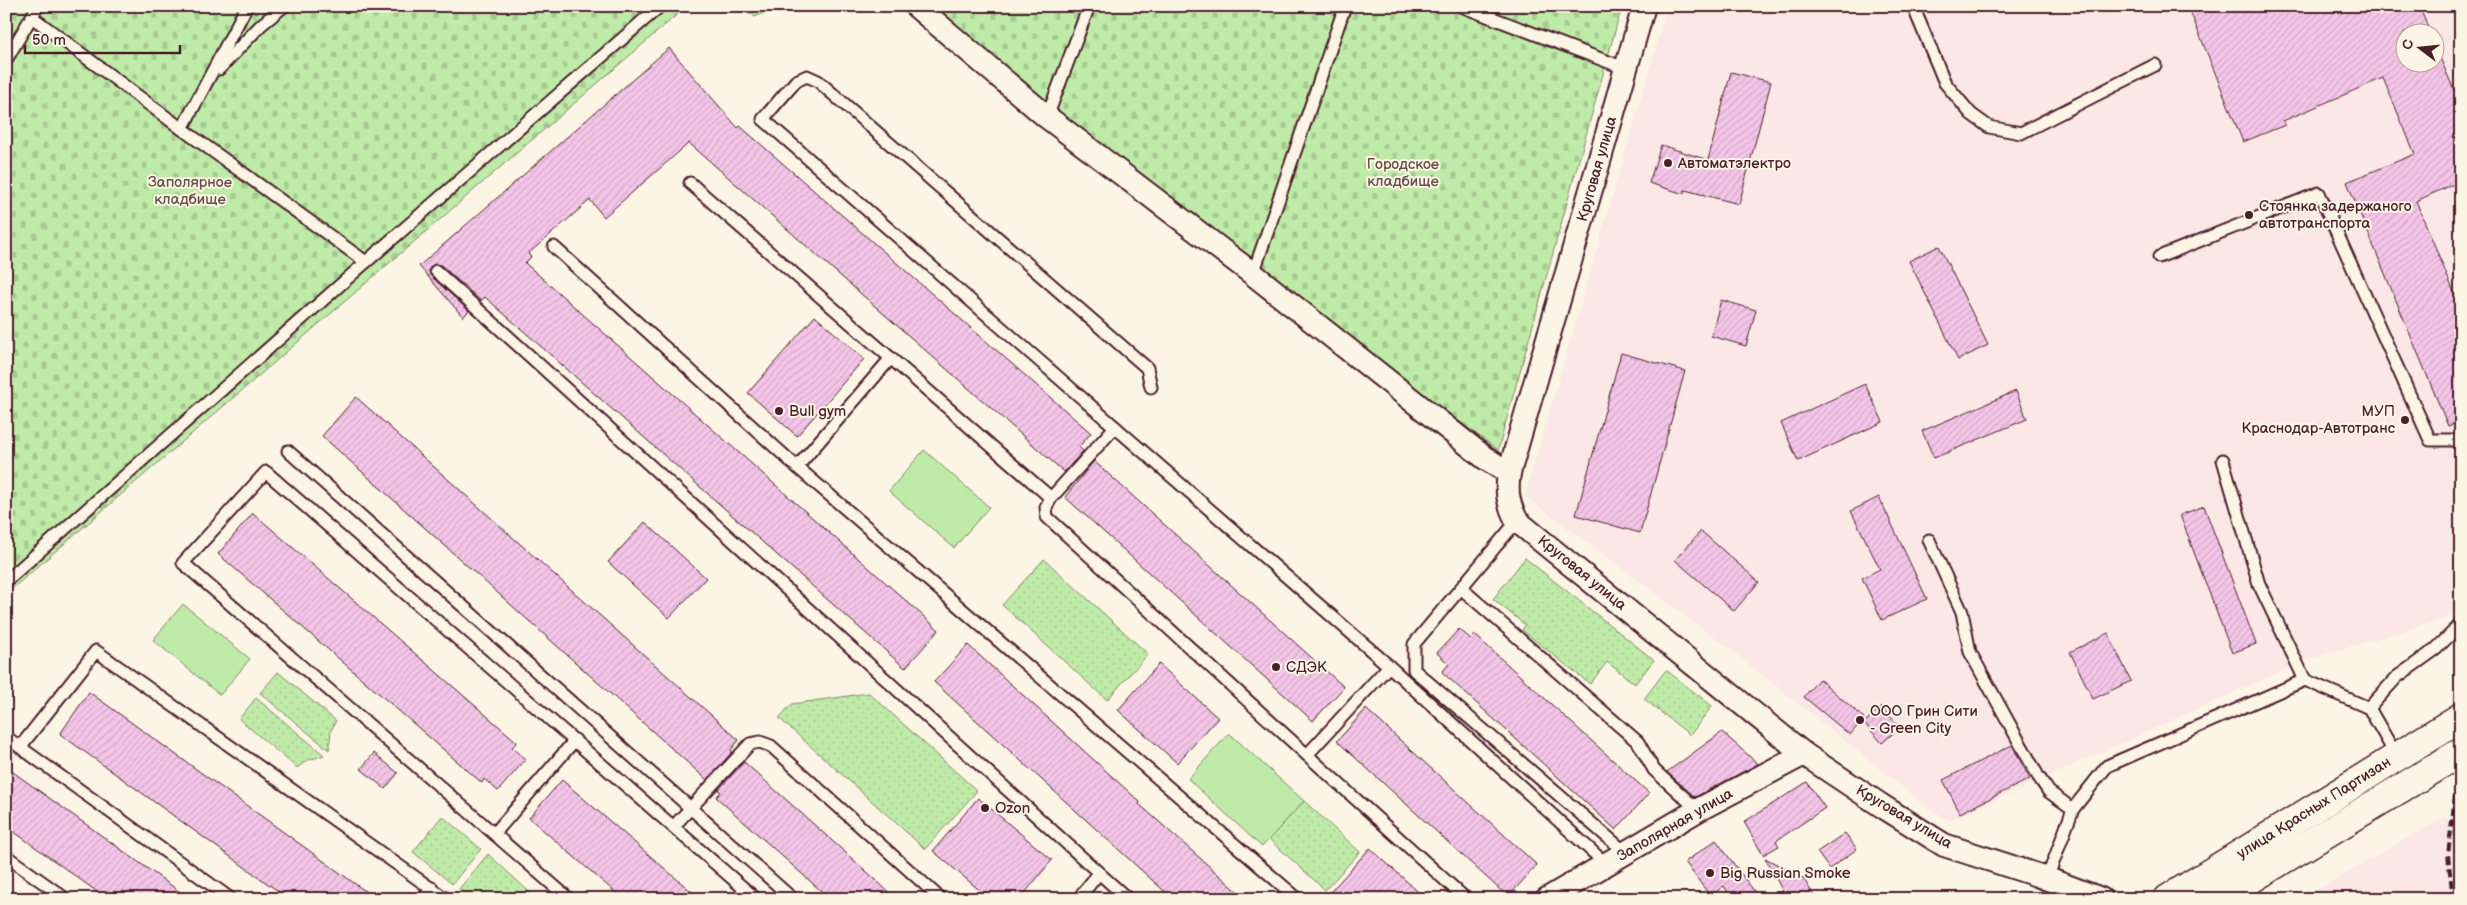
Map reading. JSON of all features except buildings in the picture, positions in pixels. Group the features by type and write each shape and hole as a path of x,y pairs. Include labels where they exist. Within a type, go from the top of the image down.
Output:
{"main road":[{"name":"улица Красных Партизан","path":"2168,899 2461,717"},
{"name":"улица Красных Партизан","path":"2218,899 2461,752"}],"street":[{"path":"916,6 1047,117 1253,274 1485,458 1509,473"},
{"name":"Круговая улица","path":"1644,6 1509,473 1508,498 1516,521 1804,754 1944,845 2101,899"},
{"name":"Заполярная улица","path":"1547,899 1698,810 1804,754"}],"lane":[{"path":"6,60 38,6"},
{"path":"182,129 247,6"},
{"path":"211,77 261,25 284,6"},
{"path":"6,581 366,262 660,6"},
{"path":"1047,117 1089,6"},
{"path":"1253,274 1345,6"},
{"path":"1461,6 1627,69"},
{"path":"1913,6 1945,83 1971,114 1989,127 2021,133 2155,65"},
{"path":"32,17 182,129 366,262"},
{"path":"1151,387 1147,368 818,81 807,76 796,81 762,119 1389,666 1606,864"},
{"path":"690,183 1051,498"},
{"path":"2159,256 2320,192 2430,440 2461,440"},
{"path":"554,247 797,466 1298,899"},
{"path":"436,271 1128,899"},
{"path":"797,466 891,358"},
{"path":"1115,426 1051,498 1046,507 1047,517 1466,899"},
{"path":"288,451 793,899"},
{"path":"2223,460 2259,584 2306,680 2369,708 2397,756"},
{"path":"569,899 495,832 183,563 266,472 756,899"},
{"path":"1516,521 1414,644 1414,670 1626,853"},
{"path":"1930,540 1962,612 1970,652 2038,776 2049,792 2073,809"},
{"path":"1462,588 1638,742 1654,770 1698,810"},
{"path":"2369,708 2397,677 2436,648 2461,624"},
{"path":"20,747 96,651 446,899"},
{"path":"1308,755 1389,666"},
{"path":"2047,879 2073,809 2108,766 2306,680"},
{"path":"6,737 232,899"},
{"path":"495,832 575,740"},
{"path":"674,826 750,744 760,742 771,746 941,899"},
{"path":"6,856 66,899"},
{"path":"1081,899 1082,894 1099,873"},
{"path":"423,899 432,888"}],"shaded area":[{"path":"1668,6 2461,6 2461,591 2453,616 2306,660 1949,821 1926,806 1731,650 1525,496"},
{"path":"2445,817 2461,821 2461,899 2300,899"}],"green space":[{"name":"Заполярное кладбище","path":"6,6 687,6 6,594"},
{"path":"741,6 779,6 755,17"},
{"name":"Городское кладбище","path":"897,6 1622,6 1498,450"},
{"path":"924,450 989,507 954,548 889,491"},
{"path":"1525,558 1654,660 1635,684 1607,662 1590,684 1522,630 1525,625 1493,599"},
{"path":"1044,559 1148,654 1107,700 1002,605"},
{"path":"183,604 250,659 220,695 153,640"},
{"path":"1666,670 1712,706 1690,735 1644,699"},
{"path":"278,672 336,721 331,730 329,750 260,693"},
{"path":"869,693 977,791 925,849 779,718 792,704"},
{"path":"256,698 324,755 306,761 297,768 239,719"},
{"path":"1229,733 1304,801 1262,847 1188,779"},
{"path":"1304,801 1360,852 1325,890 1269,839"},
{"path":"442,816 481,849 452,884 413,852"},
{"path":"488,854 537,899 472,899 459,889"}],"railway":[{"path":"2453,899 2448,855 2461,745"}],"place":[{"name":"Автоматэлектро","path":"1668,163"},
{"name":"Стоянка задержаного автотранспорта","path":"2249,215"},
{"name":"Bull gym","path":"779,411"},
{"name":"МУП Краснодар-Автотранс","path":"2405,420"},
{"name":"СДЭК","path":"1276,667"},
{"name":"ООО Грин Сити - Green City","path":"1860,720"},
{"name":"Ozon","path":"985,808"},
{"name":"Big Russian Smoke","path":"1710,873"}]}
